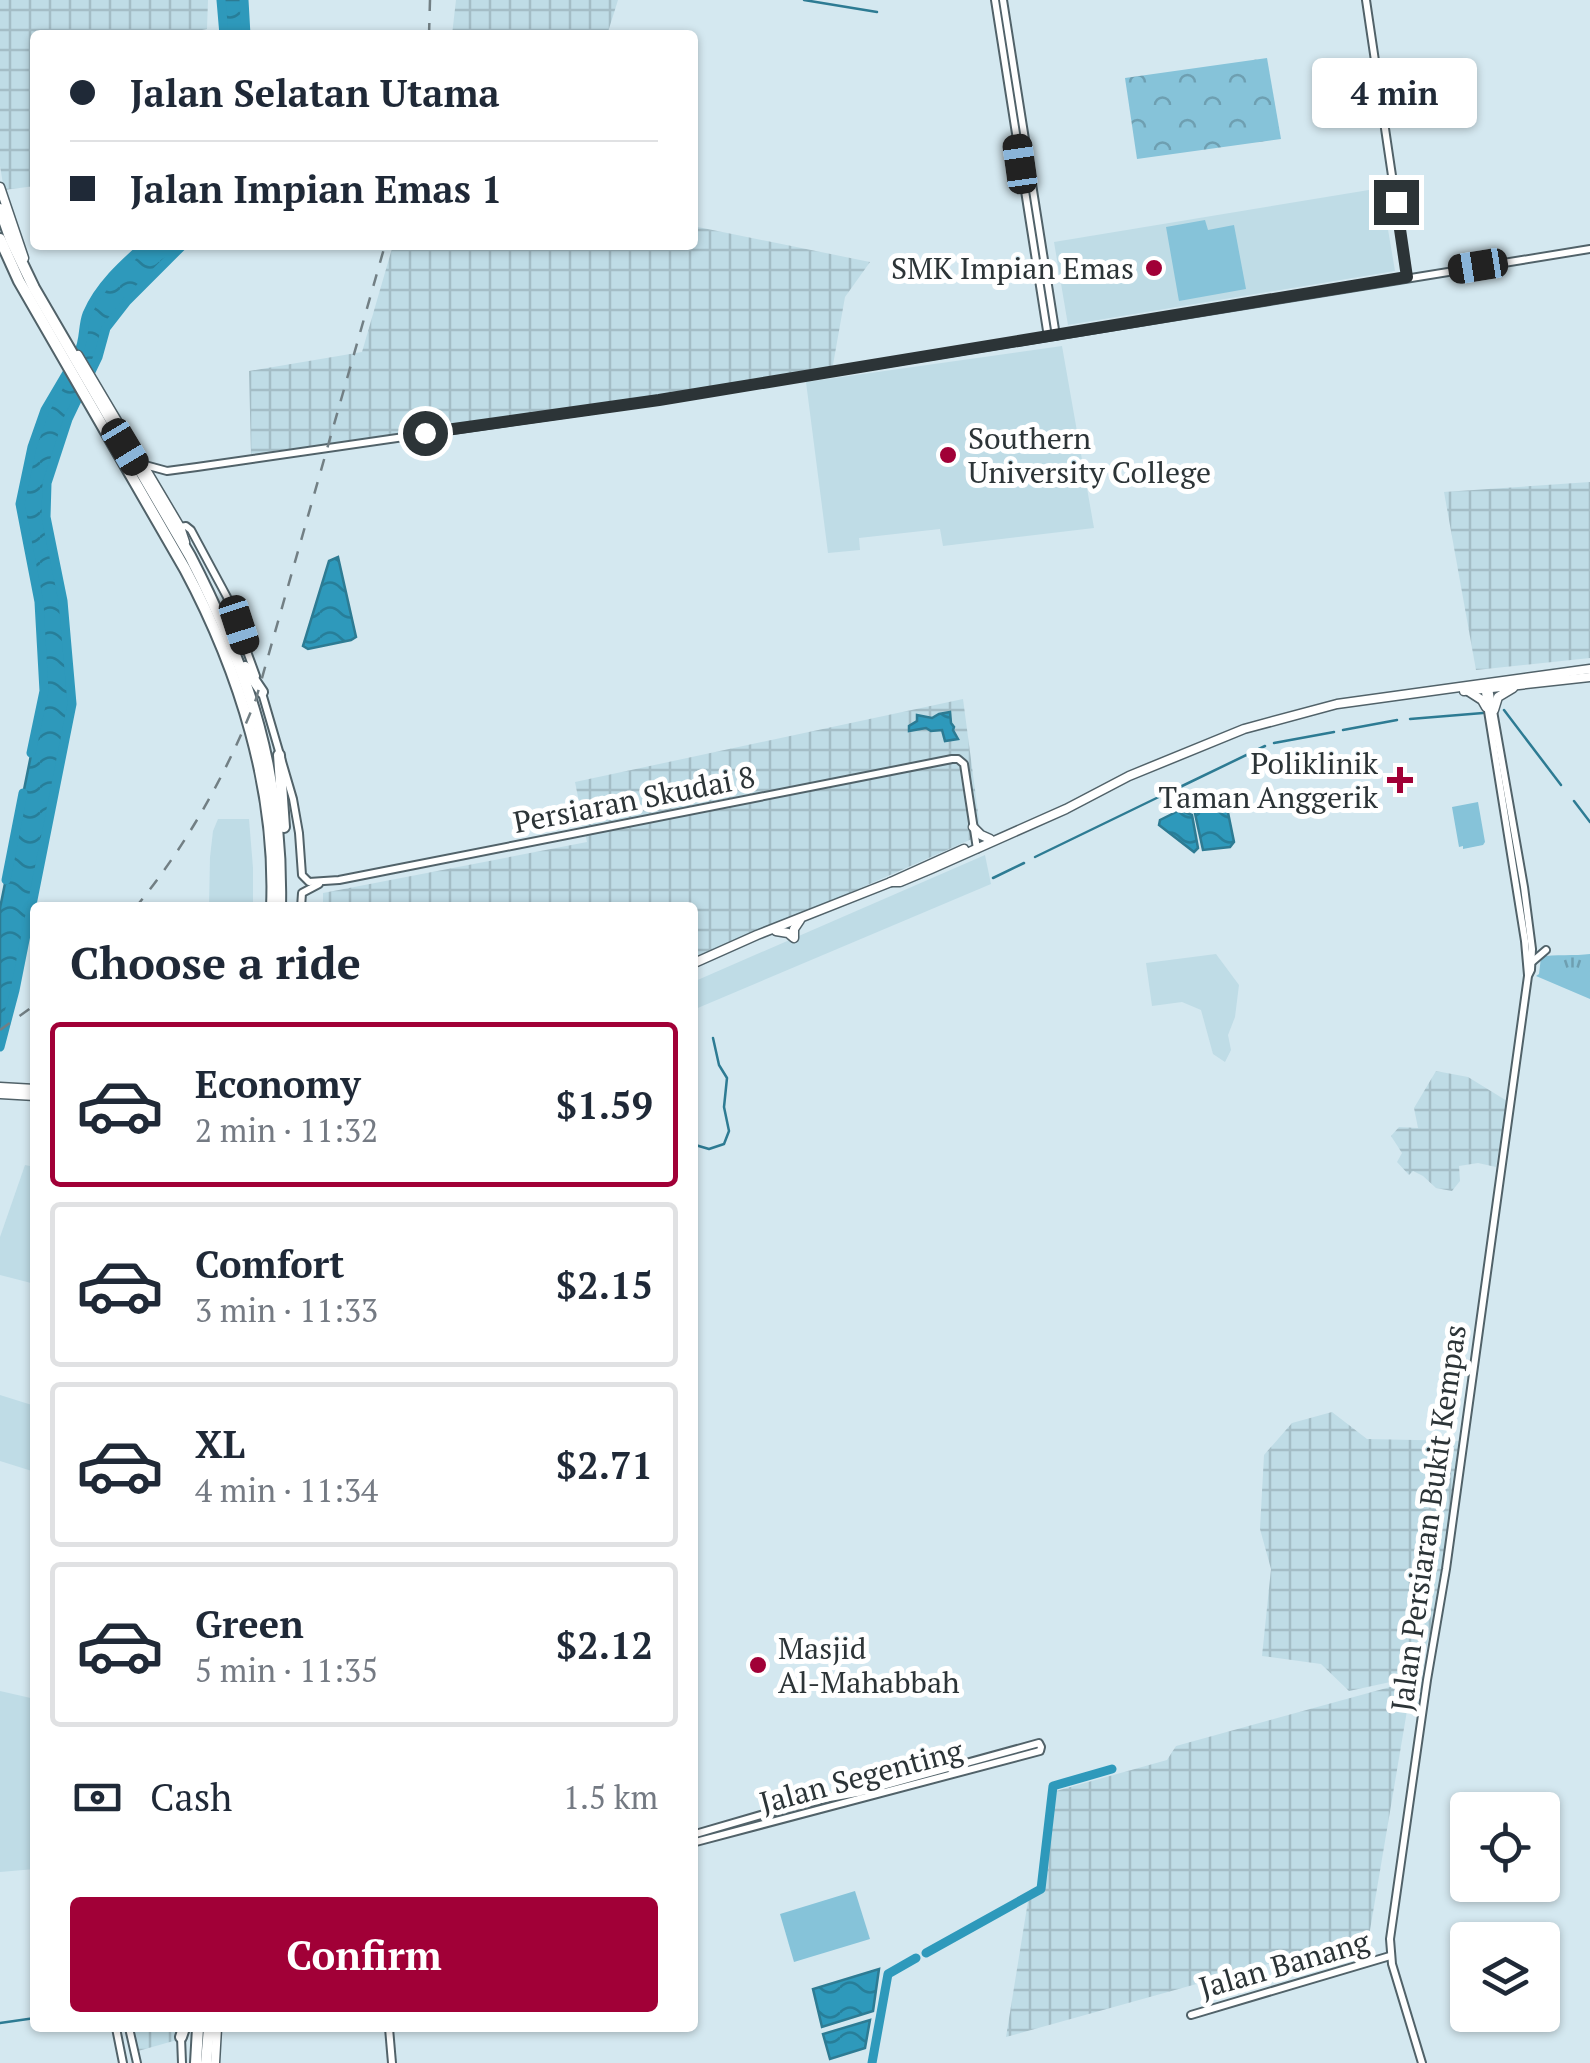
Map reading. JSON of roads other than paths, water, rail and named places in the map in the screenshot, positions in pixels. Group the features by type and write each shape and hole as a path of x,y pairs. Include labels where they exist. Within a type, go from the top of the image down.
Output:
{"highway":[{"path":"0,209 10,240 34,288 190,556 238,658 256,712 275,803 280,902"},
{"path":"0,239 4,263 59,334"},
{"path":"100,406 206,609 244,707 271,840 272,902"},
{"path":"238,658 262,692"},
{"path":"279,756 285,835 281,862"},
{"path":"196,2063 198,2032"},
{"path":"206,2063 209,2032"}],"main road":[{"path":"0,186 34,288"},
{"path":"0,249 4,263"},
{"path":"100,406 158,489 180,527 190,556"},
{"path":"1410,694 1468,691 1590,669"},
{"path":"976,846 1244,728 1337,704 1590,677"},
{"path":"1468,691 1490,709 1498,697 1516,686"},
{"path":"698,961 891,882 900,882 1074,804"},
{"path":"973,827 990,839"},
{"path":"758,935 781,930 794,938 798,922 827,908"},
{"path":"0,1091 30,1088"},
{"path":"0,1091 30,1095"},
{"path":"215,2063 217,2032"}],"street":[{"path":"994,0 1052,336"},
{"path":"1002,0 1052,336"},
{"path":"1366,0 1407,277"},
{"path":"143,465 166,471 659,400 1590,249"},
{"path":"158,489 158,481 166,471"},
{"path":"180,527 192,530 220,582 269,710 293,799 303,878 325,882"},
{"name":"Jalan Persiaran Bukit Kempas","path":"1422,2063 1390,1956 1390,1939 1452,1530 1532,949 1486,688"},
{"name":"Jalan Persiaran Bukit Kempas","path":"1490,709 1528,976"},
{"name":"Persiaran Skudai 8","path":"325,882 952,759 964,764 973,827"},
{"path":"973,827 976,846"},
{"path":"301,902 304,890 325,882"},
{"path":"1531,963 1546,950"},
{"name":"Jalan Segenting","path":"698,1832 802,1803 858,1793 1040,1747 698,1842"},
{"path":"786,1809 785,1818 792,1818"},
{"path":"759,1815 767,1820 762,1826"},
{"name":"Jalan Banang","path":"1191,2014 1390,1956"},
{"path":"117,2032 123,2063"},
{"path":"130,2032 136,2063"},
{"path":"182,2063 183,2032"},
{"path":"388,2032 392,2063"}],"water":[{"path":"221,0 244,0 246,30 224,30"},
{"path":"139,250 178,250 106,328 98,357 68,419 47,483 46,517 63,601 72,704 0,1047 0,908 44,691 39,602 20,504 32,447 45,410 82,346 82,329 102,287"},
{"path":"338,557 356,637 308,649 303,646 329,561"},
{"path":"950,712 958,739 945,741 942,730 909,731 917,715 932,718"},
{"path":"1221,791 1234,842 1230,847 1203,850 1194,809"},
{"path":"1180,810 1192,815 1198,848 1194,852 1159,825 1160,820"},
{"path":"879,1969 873,2011 822,2027 813,1989"},
{"path":"870,2020 865,2048 830,2059 823,2034"}],"waterway":[{"path":"221,0 224,30"},
{"path":"244,0 246,30"},
{"path":"804,0 877,12"},
{"path":"78,353 87,314 98,294 140,250"},
{"path":"86,382 106,328 178,250"},
{"path":"31,753 44,691 39,602 20,504 32,447 45,410 68,371"},
{"path":"33,902 72,704 63,601 46,517 47,483 79,396"},
{"path":"1504,710 1561,785"},
{"path":"1410,719 1483,713"},
{"path":"1343,730 1397,720"},
{"path":"1274,743 1334,732"},
{"path":"1180,787 1265,746"},
{"path":"1035,857 1169,792"},
{"path":"6,880 23,793"},
{"path":"1574,801 1590,822"},
{"path":"993,878 1024,863"},
{"path":"0,1047 30,915"},
{"path":"698,1146 709,1149 724,1144 729,1131 724,1107 727,1078 719,1065 713,1038"},
{"path":"926,1953 1041,1889 1053,1786 1112,1769"},
{"path":"872,2063 888,1974 916,1958"},
{"path":"0,2023 30,2019"}],"railway":[{"path":"429,30 430,0"},
{"path":"140,902 204,808 256,699 384,250"},
{"path":"0,1030 30,1009"}],"place":[{"name":"SMK Impian Emas","path":"1154,268"},
{"name":"Southern University College","path":"948,455"},
{"name":"Poliklinik Taman Anggerik","path":"1400,780"},
{"name":"Masjid Al-Mahabbah","path":"758,1665"}]}
